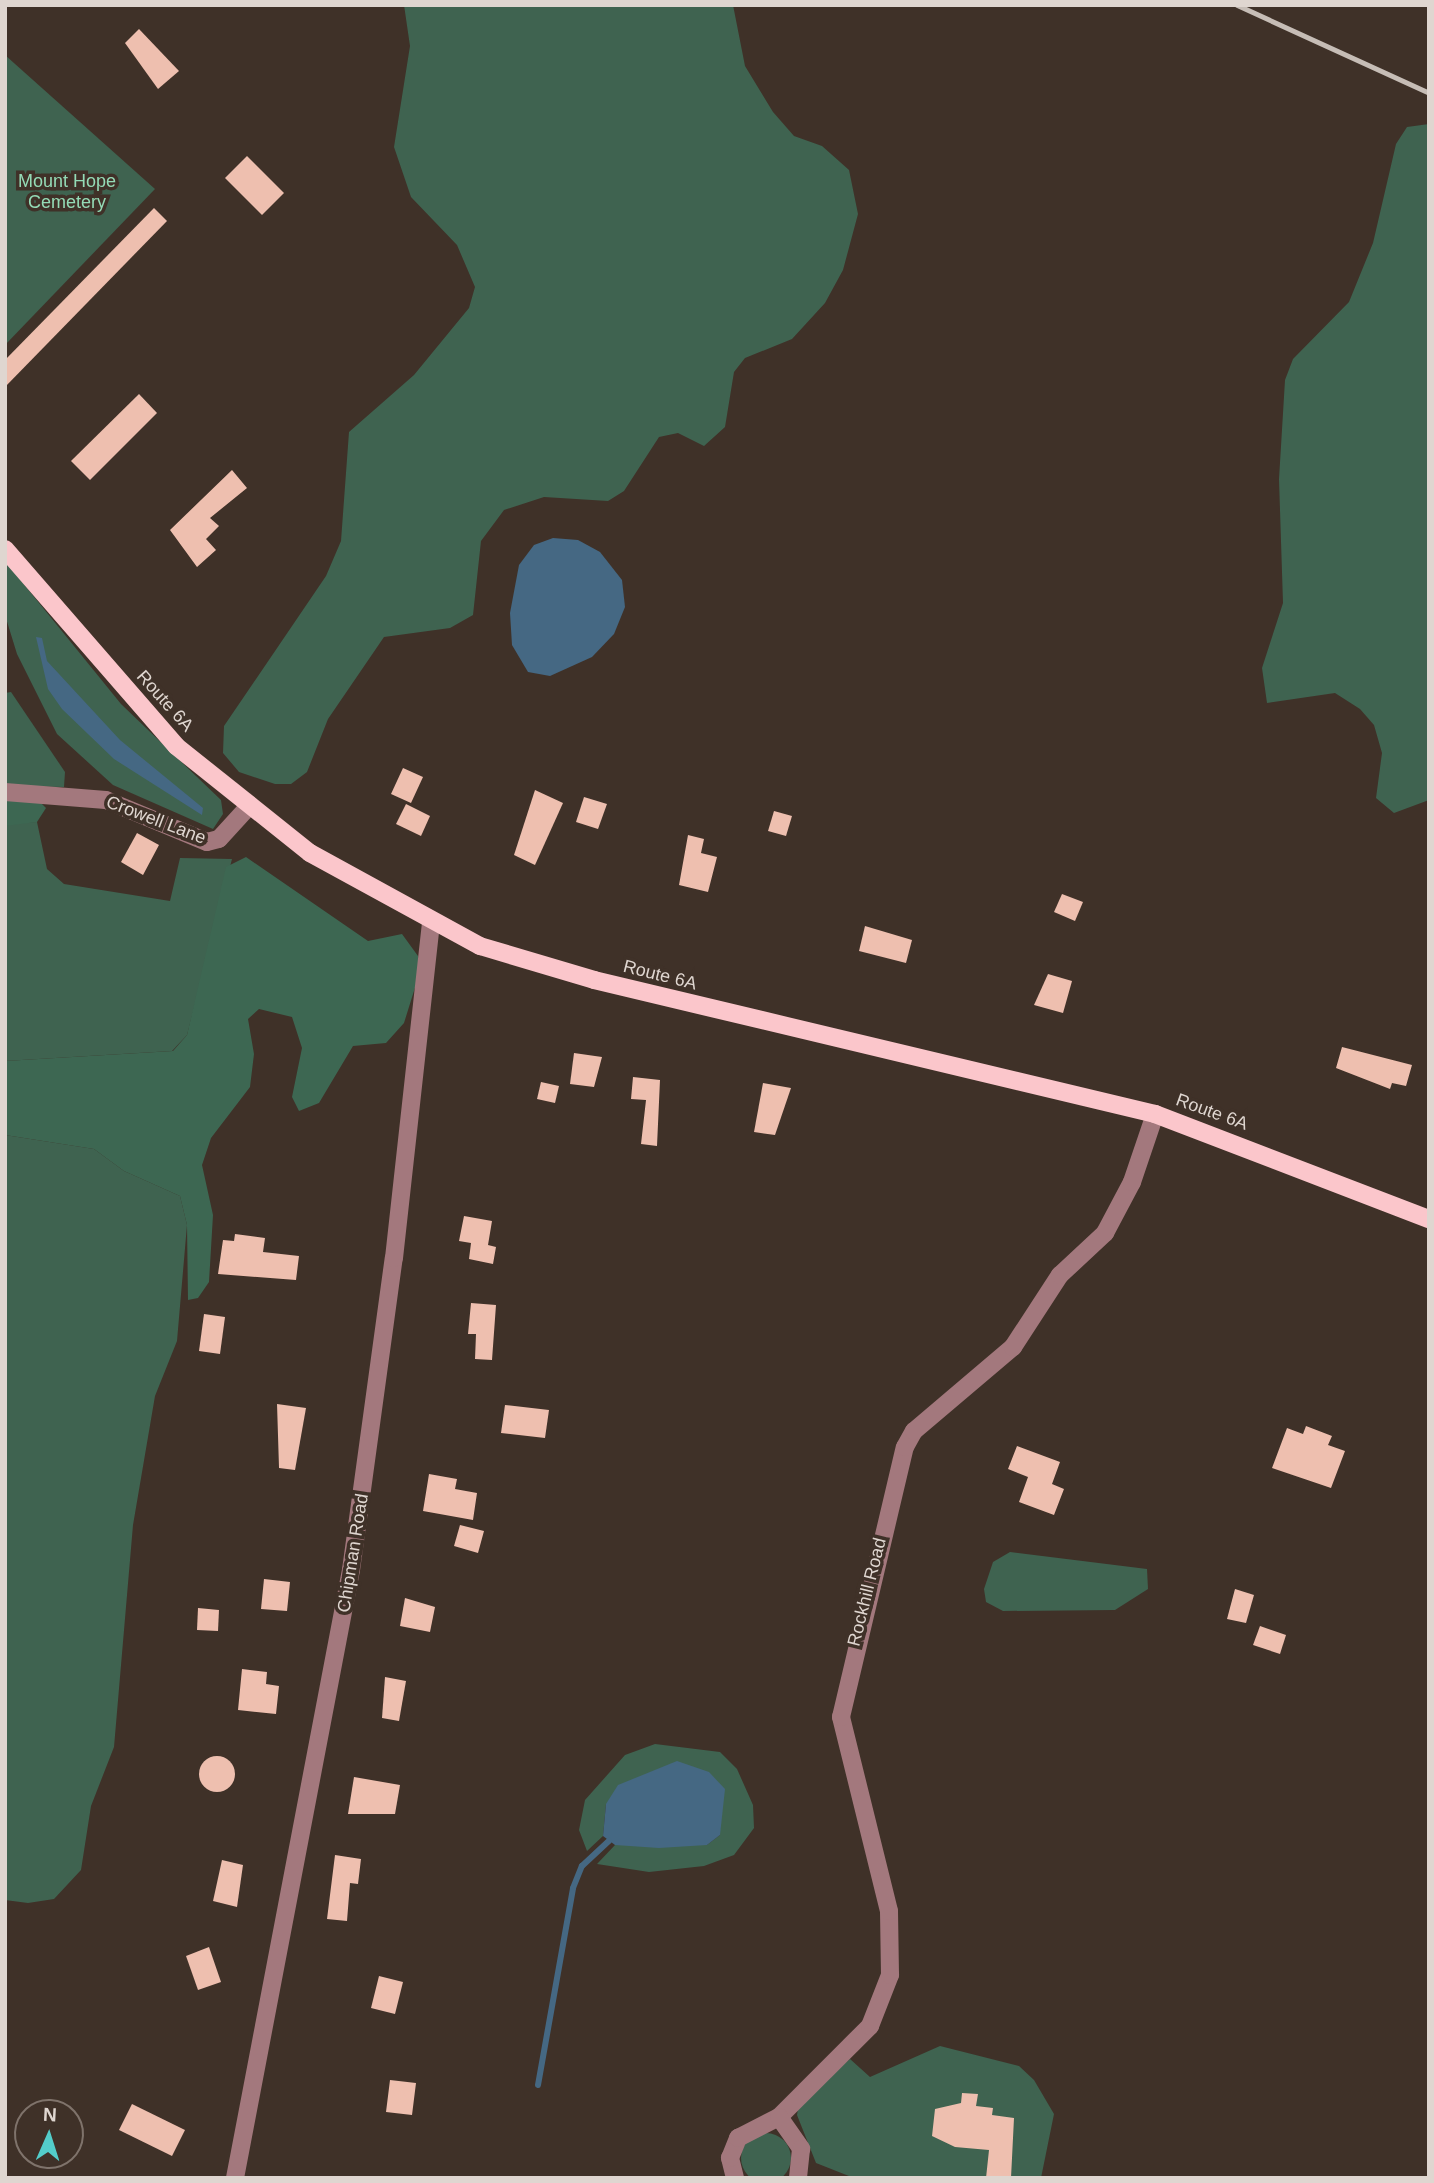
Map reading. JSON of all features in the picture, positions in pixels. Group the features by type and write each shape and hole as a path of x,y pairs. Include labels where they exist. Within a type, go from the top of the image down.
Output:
{"main road":[{"name":"Route 6A","path":"5,549 176,746 310,853 431,922 480,946 594,981 1155,1114 1429,1219"}],"street":[{"name":"Crowell Lane","path":"5,792 106,800 207,842 219,839 250,805"},
{"name":"Chipman Road","path":"234,2178 358,1520 431,922"},
{"name":"Rockhill Road","path":"735,2178 730,2158 738,2138 779,2117 870,2026 890,1975 889,1911 841,1717 905,1447 914,1431 1013,1347 1060,1275 1105,1233 1132,1182 1155,1114"},
{"path":"779,2117 800,2145 798,2178"}],"green space":[{"path":"404,5 733,5 745,66 773,112 794,136 822,146 849,170 858,214 843,270 825,303 792,339 745,358 734,372 725,427 704,446 678,433 659,437 624,491 608,501 544,497 504,510 481,541 473,615 450,628 384,637 328,719 307,772 291,784 275,784 239,772 223,753 224,726 326,576 341,541 349,432 414,375 469,308 475,287 457,245 411,197 394,147 410,46"},
{"name":"Mount Hope Cemetery","path":"5,55 155,189 5,345"},
{"path":"1429,124 1429,800 1394,813 1376,798 1382,753 1374,725 1360,709 1335,693 1267,703 1262,668 1283,603 1279,479 1285,380 1293,359 1349,302 1373,243 1396,144 1407,127"},
{"path":"5,561 121,704 221,800 223,814 213,829 113,785 57,734 17,654 5,615"},
{"path":"11,692 65,772 64,787 5,786 5,693"},
{"path":"38,800 46,808 37,822 5,826 5,801"},
{"path":"37,822 47,869 64,884 170,901 180,858 232,859 187,1035 172,1051 5,1061 5,823"},
{"path":"246,857 368,941 402,934 418,956 418,978 404,1023 386,1043 353,1046 319,1103 299,1111 292,1097 302,1048 292,1017 259,1009 248,1019 254,1054 250,1087 211,1138 202,1165 213,1215 209,1282 198,1298 188,1300 187,1225 180,1196 124,1171 94,1149 5,1135 5,1061 173,1051 187,1035 226,867"},
{"path":"5,1135 94,1149 124,1171 180,1196 187,1225 177,1341 155,1396 133,1525 114,1747 91,1806 81,1870 54,1899 28,1903 5,1900"},
{"path":"1010,1552 1147,1569 1148,1589 1115,1610 1003,1611 986,1602 984,1589 993,1562"},
{"path":"655,1744 720,1752 737,1769 753,1805 754,1828 734,1855 704,1866 649,1872 597,1864 615,1845 707,1845 720,1835 606,1804 603,1836 587,1851 579,1830 585,1800 625,1755"},
{"path":"940,2046 1019,2066 1034,2080 1054,2114 1041,2178 854,2178 816,2163 797,2115 799,2102 850,2059 870,2077"},
{"path":"766,2133 784,2140 791,2158 784,2176 766,2183 748,2176 741,2158 748,2140"}],"water":[{"path":"553,538 578,540 600,552 622,580 625,607 614,634 592,657 550,676 528,672 512,645 510,613 519,565 534,545"},
{"path":"36,637 42,638 47,661 120,740 203,808 202,815 114,759 62,709 48,689"},
{"path":"677,1761 709,1772 725,1789 720,1835 707,1845 659,1848 615,1845 603,1836 606,1804 618,1785"}],"building":[{"path":"139,29 179,71 158,89 125,43"},
{"path":"247,156 284,193 262,215 225,178"},
{"path":"154,208 167,221 5,387 5,360"},
{"path":"139,394 157,413 90,480 71,461"},
{"path":"232,470 247,488 210,518 219,526 206,539 216,550 197,567 170,530"},
{"path":"403,768 423,777 411,803 391,794"},
{"path":"535,790 563,803 535,865 514,855"},
{"path":"584,797 607,804 598,829 576,822"},
{"path":"406,804 430,816 421,836 396,824"},
{"path":"774,811 792,816 786,836 768,831"},
{"path":"137,833 159,845 143,875 121,862"},
{"path":"688,835 704,839 701,853 717,857 708,892 679,885"},
{"path":"1062,894 1083,902 1075,921 1054,912"},
{"path":"865,926 912,940 906,963 859,951"},
{"path":"1048,974 1072,981 1063,1013 1034,1005"},
{"path":"1342,1047 1412,1065 1406,1086 1392,1083 1390,1089 1336,1068"},
{"path":"574,1053 602,1057 594,1087 570,1084"},
{"path":"633,1077 660,1080 657,1146 641,1144 646,1100 631,1099"},
{"path":"541,1082 559,1086 555,1103 537,1099"},
{"path":"763,1083 791,1088 775,1135 754,1132"},
{"path":"464,1216 492,1221 488,1245 496,1247 493,1264 469,1259 471,1243 459,1241"},
{"path":"235,1234 265,1238 263,1252 299,1256 296,1280 218,1274 223,1240 234,1241"},
{"path":"471,1303 496,1305 492,1360 475,1359 476,1334 468,1334"},
{"path":"204,1314 225,1317 220,1354 199,1351"},
{"path":"277,1404 306,1408 295,1470 279,1468"},
{"path":"505,1405 549,1410 545,1438 501,1433"},
{"path":"1306,1426 1332,1436 1328,1445 1345,1451 1331,1488 1272,1468 1287,1428 1303,1434"},
{"path":"1017,1446 1060,1462 1052,1484 1064,1489 1054,1515 1019,1502 1028,1477 1008,1469"},
{"path":"429,1474 457,1479 455,1489 477,1493 473,1520 423,1511"},
{"path":"460,1525 484,1531 478,1553 454,1546"},
{"path":"264,1579 290,1582 287,1611 261,1609"},
{"path":"1235,1589 1254,1595 1246,1623 1227,1619"},
{"path":"405,1598 435,1607 430,1632 400,1626"},
{"path":"198,1608 219,1610 218,1631 197,1630"},
{"path":"1260,1626 1286,1635 1280,1654 1253,1645"},
{"path":"242,1669 267,1672 266,1684 279,1686 276,1714 238,1710"},
{"path":"385,1677 406,1681 399,1721 382,1718"},
{"path":"217,1756 230,1761 235,1774 230,1787 217,1792 204,1787 199,1774 204,1761"},
{"path":"354,1777 400,1785 395,1814 348,1814"},
{"path":"335,1855 361,1859 358,1884 350,1883 347,1921 327,1919"},
{"path":"222,1860 243,1865 237,1907 213,1901"},
{"path":"209,1947 221,1982 198,1990 186,1956"},
{"path":"379,1976 403,1982 395,2014 371,2008"},
{"path":"390,2080 416,2083 412,2115 386,2112"},
{"path":"962,2093 978,2094 976,2106 993,2108 992,2115 1014,2118 1011,2178 986,2178 989,2150 955,2147 932,2136 935,2109 961,2103"},
{"path":"132,2104 185,2130 172,2156 119,2130"}],"waterway":[{"path":"538,2085 573,1888 582,1866 609,1841"}],"railway":[{"path":"1237,5 1429,93"}]}
